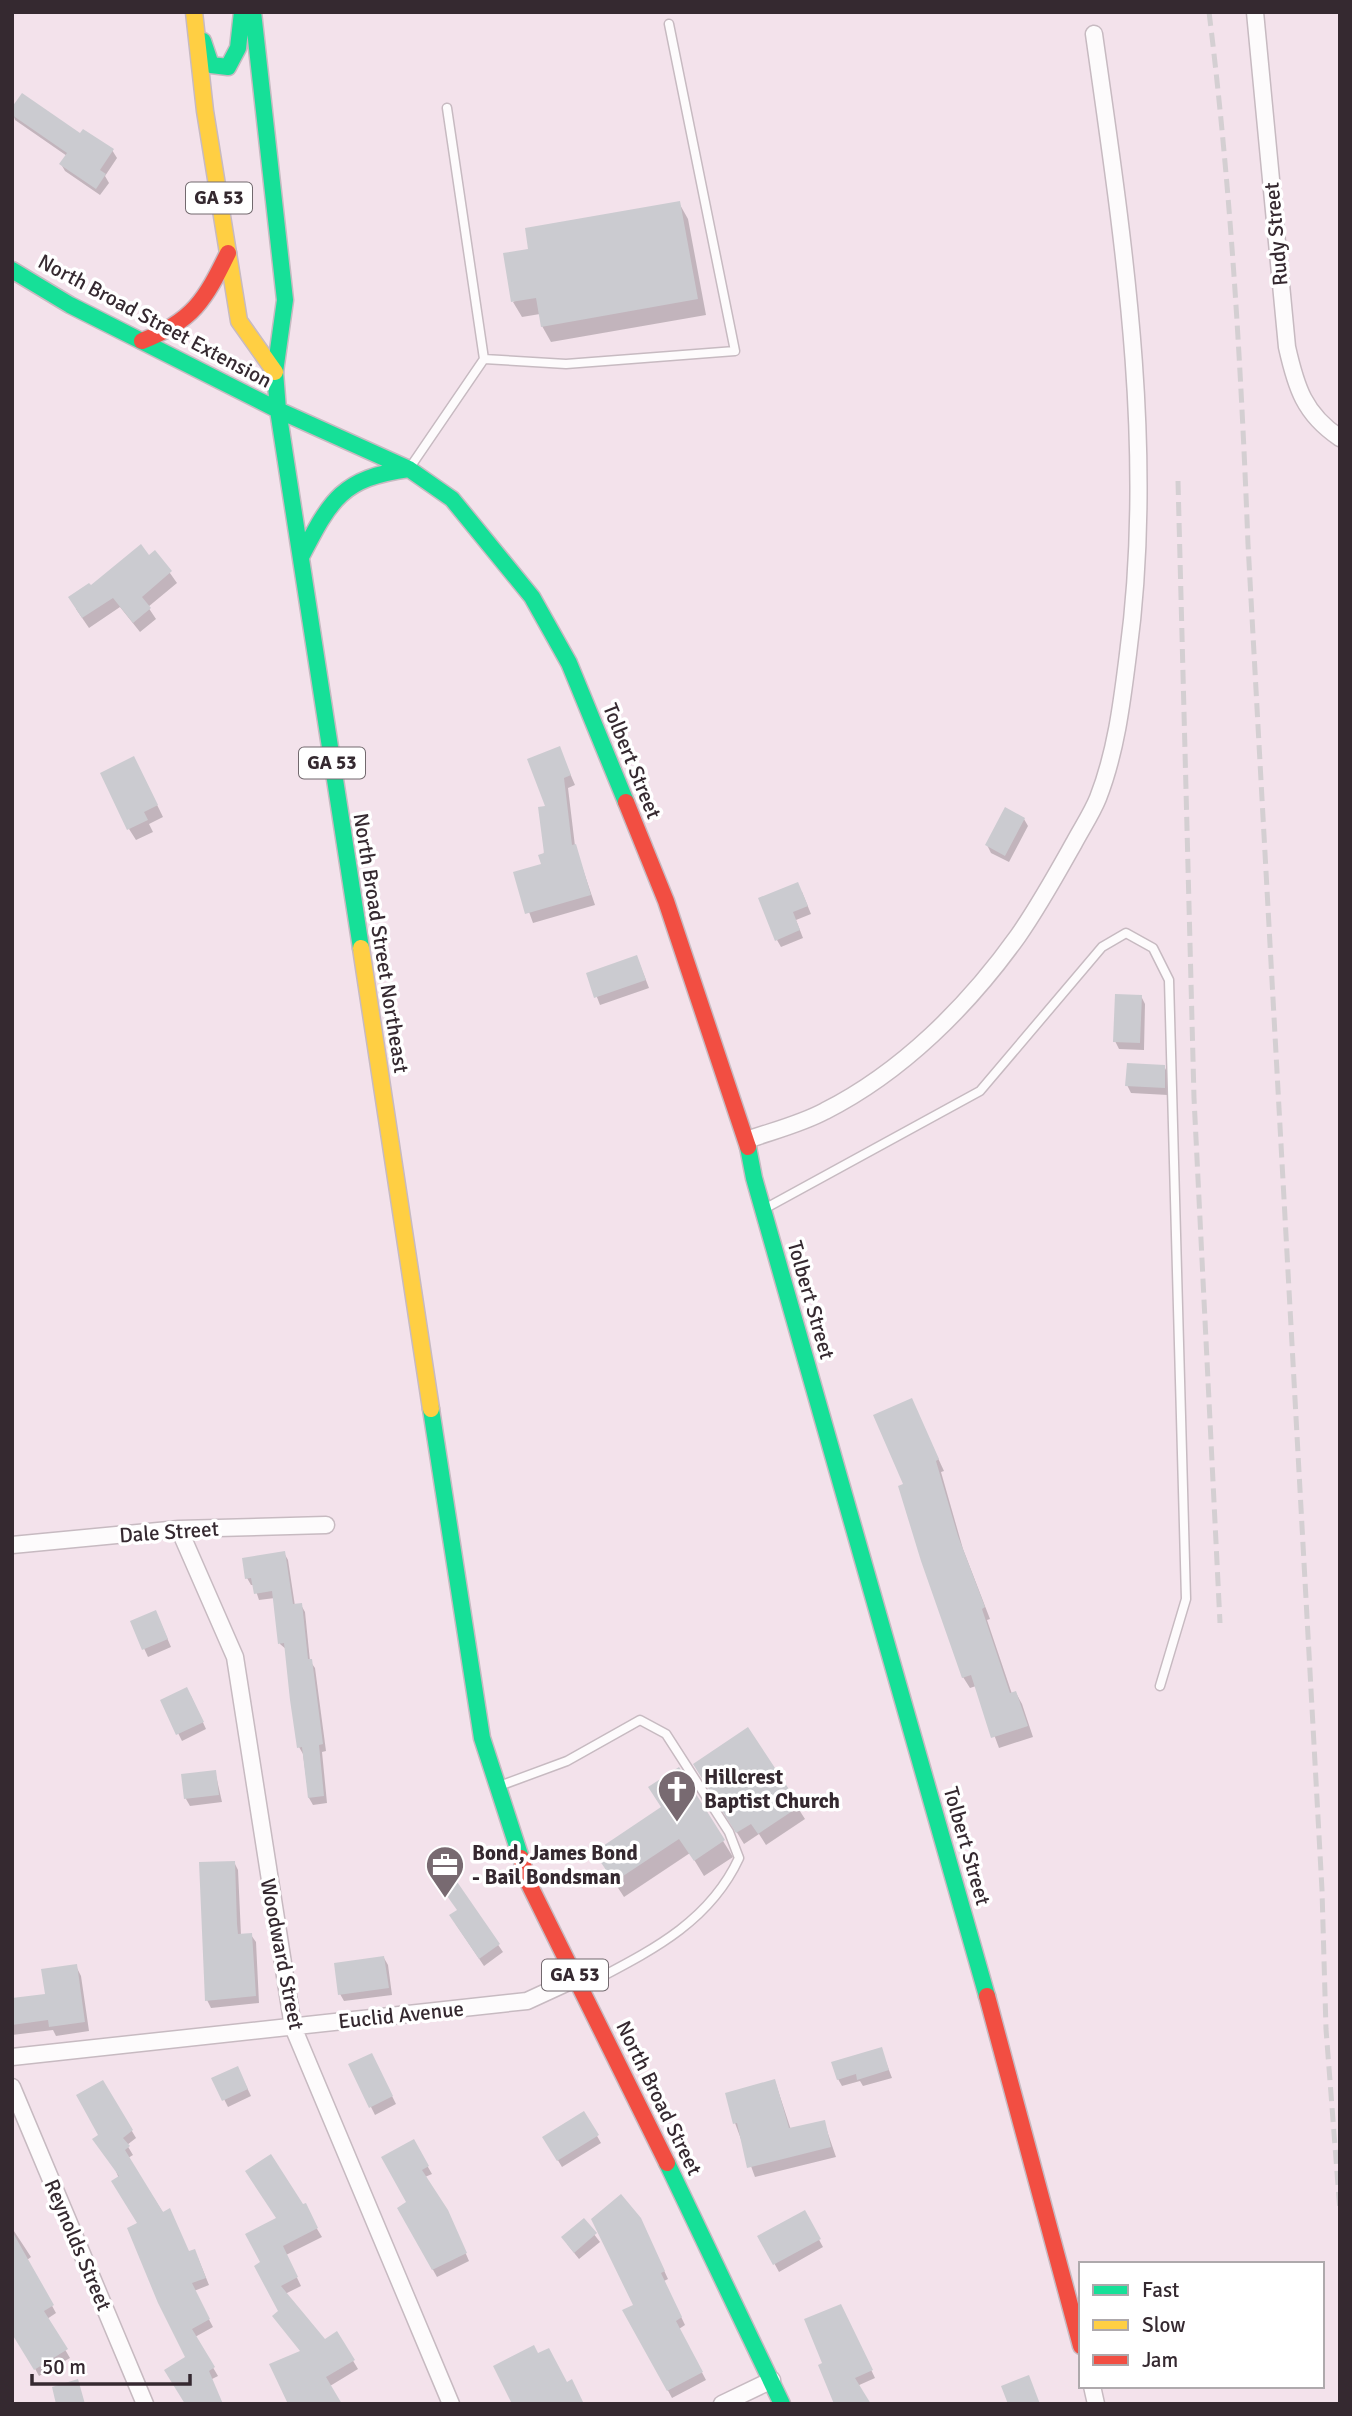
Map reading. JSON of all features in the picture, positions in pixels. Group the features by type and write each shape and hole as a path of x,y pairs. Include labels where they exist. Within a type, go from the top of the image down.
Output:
{"main road":[{"path":"195,12 211,65 228,67 238,48 242,12"},
{"name":"GA 53","path":"195,12 205,111 239,321 275,372"},
{"name":"GA 53","path":"253,12 285,300 275,372"},
{"path":"142,341 174,329 201,306 228,253"},
{"name":"North Broad Street Extension","path":"12,270 70,305 278,410"},
{"name":"North Broad Street Northeast","path":"275,372 278,410 425,1364 446,1521"},
{"name":"Tolbert Street","path":"278,410 409,469 452,499 532,597 569,663 666,901 747,1140 763,1209 963,1909 1079,2339"},
{"path":"300,557 322,518 344,491 372,475 409,469"},
{"name":"North Broad Street","path":"446,1521 482,1738 529,1884 782,2404"}],"street":[{"name":"Rudy Street","path":"1255,12 1287,347 1296,390 1324,427 1340,438"},
{"path":"747,1140 822,1113 867,1088 927,1038 990,975 1038,908 1098,799 1121,710 1137,589 1140,498 1135,378 1119,217 1094,34"},
{"name":"Dale Street","path":"12,1545 179,1529 326,1525"},
{"name":"Woodward Street","path":"179,1529 235,1657 293,2027 451,2404"},
{"name":"Euclid Avenue","path":"12,2057 527,2001 579,1983"},
{"name":"Reynolds Street","path":"12,2087 145,2404"},
{"path":"722,2404 772,2380"}],"lane":[{"path":"484,359 566,365 735,351 669,24"},
{"path":"409,469 484,359 447,108"},
{"path":"763,1209 980,1091 1102,947 1126,933 1153,948 1170,981 1186,1599 1160,1686"},
{"path":"497,1787 567,1761 640,1720 666,1734 729,1832 739,1858 728,1882 692,1923 579,1983"}],"building":[{"path":"22,93 80,133 83,129 114,149 100,170 106,174 96,189 59,164 67,153 12,115 12,107"},
{"path":"680,201 698,299 541,327 536,298 511,302 503,253 528,249 525,228"},
{"path":"141,544 149,555 155,550 172,571 142,597 151,608 133,623 113,598 82,618 68,597 89,583 91,585"},
{"path":"560,746 571,775 564,778 572,845 576,844 591,895 525,914 513,872 541,864 538,855 544,853 538,807 545,806 527,759"},
{"path":"134,756 158,805 144,812 148,820 127,830 100,773"},
{"path":"1005,807 1025,818 1005,856 985,845"},
{"path":"798,882 808,906 793,912 800,930 775,941 758,898"},
{"path":"637,955 646,980 594,998 586,973"},
{"path":"1115,994 1142,995 1140,1043 1113,1042"},
{"path":"1127,1063 1165,1065 1165,1088 1125,1086"},
{"path":"912,1398 939,1459 936,1461 958,1536 985,1607 982,1609 1010,1693 1016,1691 1028,1726 991,1738 971,1675 962,1678 898,1486 903,1484 873,1415"},
{"path":"285,1551 293,1604 302,1603 308,1659 312,1659 323,1744 319,1745 324,1796 308,1798 302,1747 297,1748 284,1643 278,1644 272,1591 254,1594 251,1578 245,1579 242,1558"},
{"path":"156,1610 168,1639 142,1650 130,1621"},
{"path":"187,1687 204,1722 176,1735 160,1700"},
{"path":"748,1727 800,1806 758,1834 751,1824 736,1833 693,1764"},
{"name":"Hillcrest Baptist Church","path":"679,1767 725,1840 694,1861 679,1839 614,1882 594,1852 661,1807 648,1787"},
{"path":"216,1770 219,1795 184,1799 181,1774"},
{"path":"235,1861 238,1934 252,1933 256,1996 205,2001 199,1862"},
{"path":"451,1873 500,1944 479,1959 449,1915 457,1910 437,1882"},
{"path":"384,1956 389,1988 338,1995 334,1963"},
{"path":"77,1964 85,2022 49,2027 48,2020 12,2025 12,1998 45,1994 41,1969"},
{"path":"882,2047 889,2070 857,2080 856,2074 837,2080 831,2062"},
{"path":"372,2053 393,2096 369,2108 348,2064"},
{"path":"238,2066 248,2089 222,2101 211,2078"},
{"path":"775,2079 789,2128 825,2120 831,2147 747,2168 737,2123 733,2124 725,2093"},
{"path":"103,2080 133,2130 123,2138 130,2146 125,2150 163,2212 170,2208 189,2251 195,2249 206,2278 192,2283 210,2319 192,2329 215,2367 209,2371 223,2404 185,2404 164,2370 185,2357 158,2303 127,2228 137,2223 111,2181 119,2176 92,2139 98,2135 76,2095"},
{"path":"584,2111 599,2135 557,2161 542,2137"},
{"path":"414,2139 429,2166 422,2170 448,2210 467,2253 432,2270 397,2208 406,2202 381,2157"},
{"path":"271,2154 303,2204 306,2203 318,2228 283,2246 298,2277 281,2286 325,2339 337,2331 355,2360 326,2377 342,2404 288,2404 269,2364 300,2351 272,2316 278,2311 254,2266 260,2262 245,2234 276,2218 245,2171"},
{"path":"621,2194 641,2218 665,2271 661,2273 682,2317 676,2321 703,2372 667,2391 622,2310 633,2305 591,2219"},
{"path":"805,2210 821,2239 773,2265 757,2236"},
{"path":"584,2218 597,2233 574,2253 561,2237"},
{"path":"12,2231 54,2305 44,2311 68,2349 34,2370 12,2334"},
{"path":"841,2304 873,2370 855,2378 871,2404 834,2404 818,2365 822,2363 804,2319"},
{"path":"534,2345 538,2353 549,2348 567,2382 572,2379 584,2404 512,2404 493,2366"},
{"path":"1029,2375 1040,2404 1008,2404 1001,2386"},
{"path":"78,2379 85,2404 56,2404 52,2387"}],"railway":[{"path":"1209,12 1229,211 1238,344 1322,1890 1326,2029 1340,2211"},
{"path":"1178,481 1194,1098 1220,1623"}],"traffic: fast":[{"path":"203,41 211,65 228,67 238,48 242,12"},
{"path":"253,12 285,300 275,372 278,410 361,948"},
{"path":"12,270 70,305 278,410 409,469 452,499 532,597 569,663 626,802"},
{"path":"301,557 321,520 341,495 368,478 409,469"},
{"path":"748,1147 754,1178 987,1996"},
{"path":"431,1409 482,1738 521,1858"},
{"path":"667,2163 782,2404"}],"traffic: slow":[{"path":"194,12 205,111 239,321 275,372"},
{"path":"361,948 431,1409"}],"traffic: jam":[{"path":"142,341 174,325 196,307 228,253"},
{"path":"626,802 666,901 748,1147"},
{"path":"521,1858 529,1884 667,2163"},
{"path":"987,1996 1079,2339"}],"place":[{"name":"Hillcrest Baptist Church","path":"677,1823"},
{"name":"Bond, James Bond - Bail Bondsman","path":"445,1899"}]}
